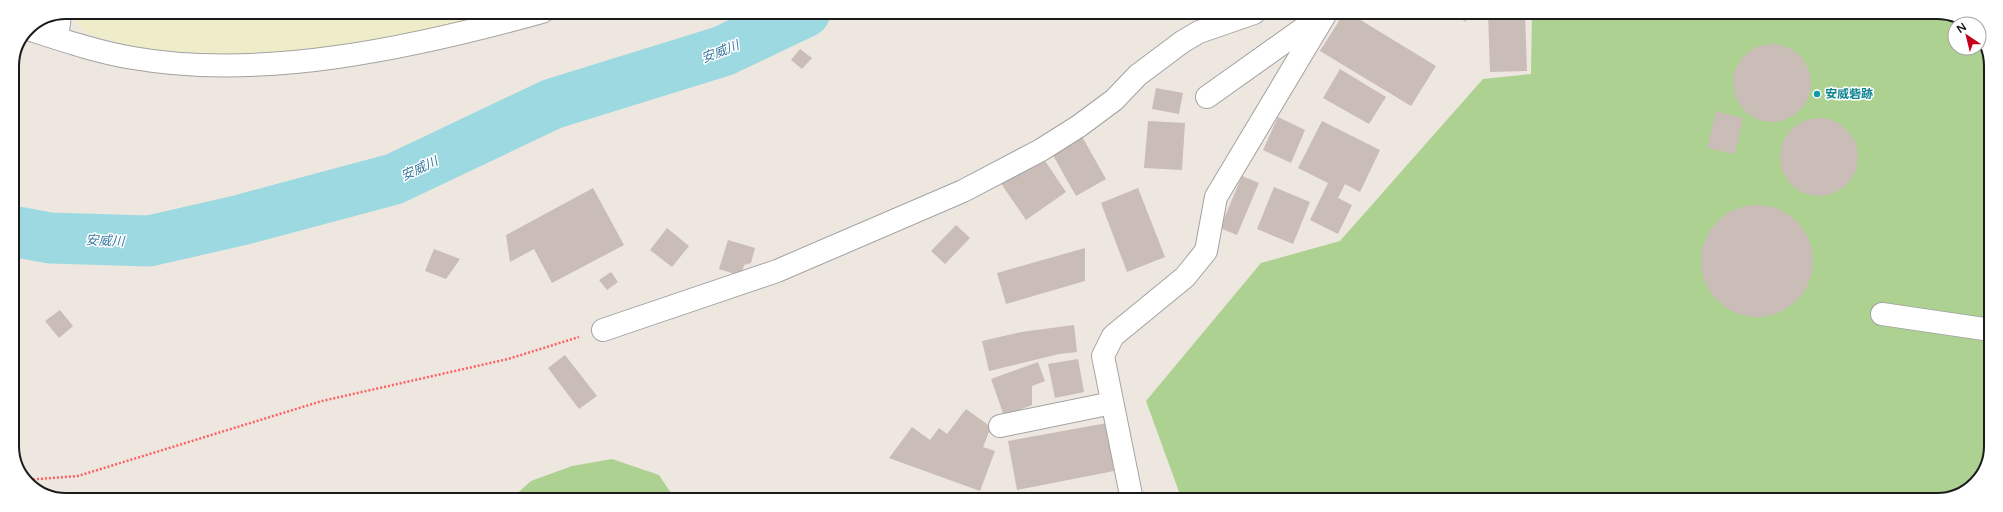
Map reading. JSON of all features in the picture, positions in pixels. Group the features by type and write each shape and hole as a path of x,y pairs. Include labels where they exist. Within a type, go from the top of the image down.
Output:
{"street":[{"path":"35,31 93,49 133,58 201,66 231,66 274,64 321,59 403,45 500,19"},
{"path":"603,330 777,271 963,191 1041,150 1079,126 1114,100 1138,75 1182,42 1199,32 1237,19"},
{"path":"1207,97 1318,19"},
{"path":"1131,493 1103,356 1112,336 1185,277 1206,251 1216,197 1322,19"},
{"path":"57,38 59,20"},
{"path":"1882,314 1984,329"},
{"path":"1000,426 1112,403"}],"path":[{"path":"33,479 78,476 322,401 508,360 603,330"}],"shaded area":[{"path":"74,19 472,20 382,39 272,54 196,54 134,48 87,34"}],"green space":[{"path":"1532,19 1937,19 1947,20 1947,56 1982,56 1984,63 1984,446 1980,464 1972,477 1958,488 1943,493 1179,493 1146,401 1261,263 1340,241 1483,79 1531,74"},
{"path":"612,459 659,475 671,493 518,493 531,481 572,466"}],"building":[{"path":"1340,19 1359,19 1436,66 1411,106 1320,51"},
{"path":"1488,19 1525,19 1527,71 1490,72"},
{"path":"1772,44 1787,47 1794,51 1804,61 1808,68 1811,83 1808,98 1804,105 1794,115 1787,119 1772,122 1757,119 1750,115 1740,105 1736,98 1733,83 1736,68 1740,61 1750,51 1757,47"},
{"path":"800,49 812,58 802,69 791,60"},
{"path":"1340,69 1386,97 1369,124 1323,98"},
{"path":"1156,88 1183,93 1179,114 1152,109"},
{"path":"1716,111 1743,118 1735,154 1707,148"},
{"path":"1278,117 1305,130 1291,163 1263,150"},
{"path":"1819,118 1834,121 1846,130 1855,142 1858,157 1855,172 1846,184 1834,193 1819,196 1804,193 1792,184 1783,172 1780,157 1783,142 1792,130 1804,121"},
{"path":"1148,121 1185,123 1182,170 1144,168"},
{"path":"1322,121 1380,150 1360,192 1345,184 1338,198 1352,205 1338,234 1310,220 1328,183 1298,168"},
{"path":"1080,133 1106,179 1076,196 1050,150"},
{"path":"1039,152 1066,192 1026,220 998,179"},
{"path":"1242,176 1259,183 1237,235 1220,228"},
{"path":"1274,187 1310,202 1293,244 1257,229"},
{"path":"593,188 624,245 552,283 534,249 510,262 506,235"},
{"path":"1138,188 1165,257 1127,272 1101,203"},
{"path":"1757,205 1778,209 1796,222 1809,240 1813,261 1809,282 1796,300 1778,313 1757,317 1736,313 1718,300 1705,282 1701,261 1705,240 1718,222 1736,209"},
{"path":"956,225 970,238 945,264 931,251"},
{"path":"667,228 689,246 672,267 650,250"},
{"path":"728,240 755,248 751,263 744,265 741,276 719,269"},
{"path":"1085,248 1085,281 1006,304 997,273"},
{"path":"434,249 460,259 446,279 425,271"},
{"path":"611,272 618,282 607,290 599,280"},
{"path":"60,310 73,326 59,338 45,321"},
{"path":"1074,325 1077,352 1059,354 989,371 982,341 1021,332"},
{"path":"565,355 597,396 579,409 548,368"},
{"path":"1078,359 1084,392 1055,398 1048,364"},
{"path":"1038,362 1045,381 1032,386 1032,405 1004,416 991,379"},
{"path":"966,409 991,427 983,447 995,451 980,491 889,458 912,427 930,440 939,428 947,434"},
{"path":"1107,423 1114,471 1017,490 1008,441"}],"waterway":[{"name":"安威川","path":"19,232 50,238 149,241 241,220 394,179 552,104 723,51 790,19"}],"place":[{"name":"安威砦跡","path":"1817,94"}]}
